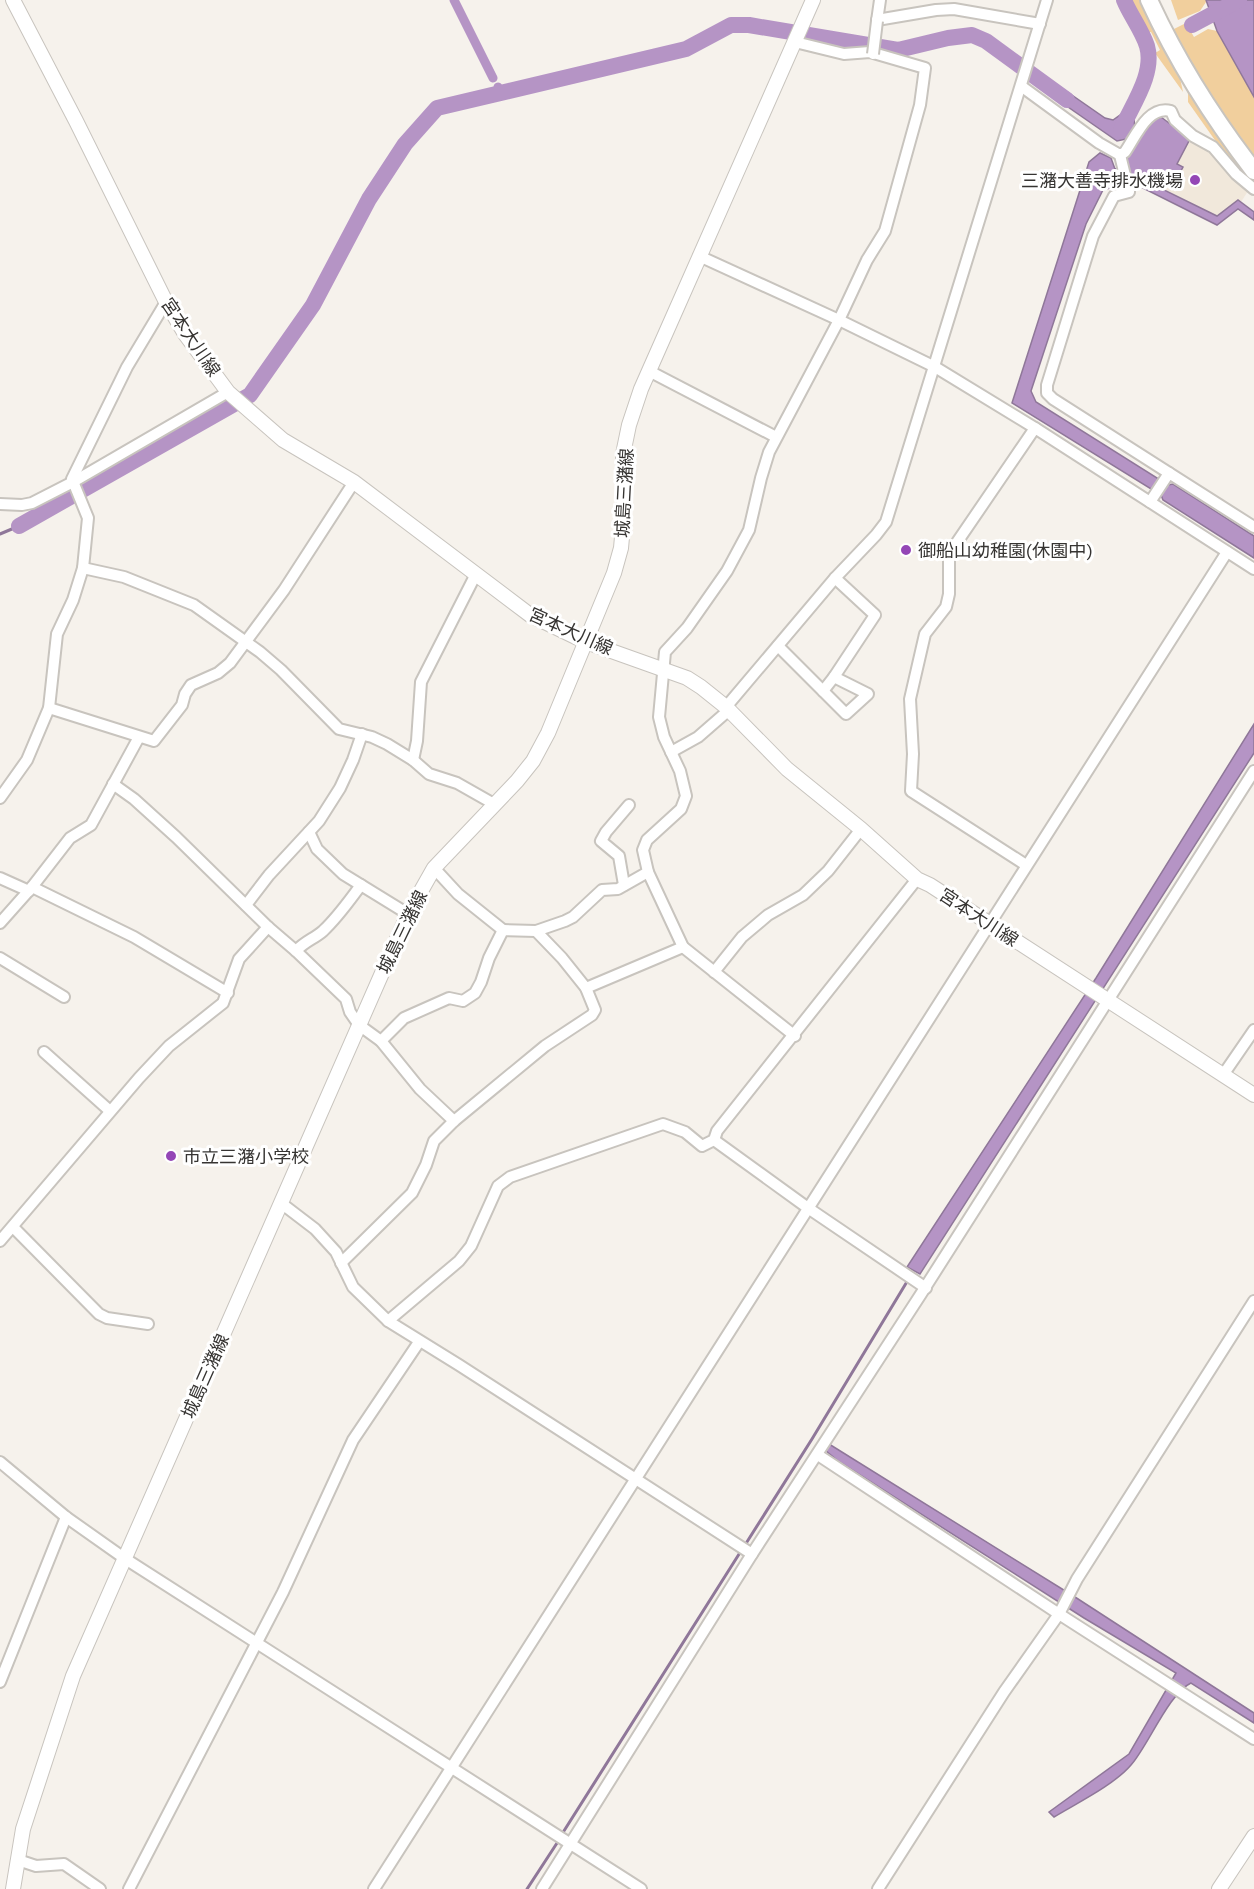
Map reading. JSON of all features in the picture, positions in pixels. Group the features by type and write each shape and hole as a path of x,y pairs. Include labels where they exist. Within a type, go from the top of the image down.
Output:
{"main road":[{"name":"宮本大川線","path":"13,0 166,302 185,334 231,394 248,411 283,440 354,482 530,615 586,642 687,678 728,708 787,769 861,829 917,879 930,885 1254,1095"},
{"name":"城島三潴線","path":"13,1889 23,1829 73,1676 408,914 434,868 517,781 538,752 548,733 614,573 621,548 624,515 623,454 628,425 699,256 813,0"},
{"path":"1149,0 1185,70 1220,127 1254,171"},
{"path":"1219,1889 1254,1836"}],"street":[{"path":"872,53 880,0"},
{"path":"671,752 698,737 728,708 835,578 886,522 1047,0"},
{"path":"877,20 954,9 1040,24"},
{"path":"795,42 844,54 872,53 925,68 920,105 885,231 867,260 839,320 769,452 749,530 726,571 687,627 665,652 660,717 664,737 680,771 686,796 681,809 647,840 643,850 648,872 683,947 795,1036"},
{"path":"1022,84 1121,160 1129,192 1114,196 1093,236 1047,385 1047,393 1167,476 1254,527"},
{"path":"1121,160 1151,114 1163,109 1171,111 1175,120 1193,136 1213,147 1236,174 1254,189"},
{"path":"699,256 935,367 1152,498 1254,569"},
{"path":"0,798 27,760 49,708 57,634 73,600 83,568 88,518 72,478 127,367 166,302"},
{"path":"649,371 776,437"},
{"path":"0,504 32,503 231,394"},
{"path":"1026,865 911,792 913,754 910,699 925,634 946,607 949,594 949,554 1035,428"},
{"path":"1152,498 1167,476"},
{"path":"49,708 154,741 182,705 191,685 218,673 230,663 284,590 354,482"},
{"path":"374,1889 1227,552"},
{"path":"83,568 124,578 194,605 281,670 339,729 362,734 387,744 413,760 429,774 457,783 494,804"},
{"path":"413,760 417,741 421,682 476,574"},
{"path":"823,691 875,615 835,578"},
{"path":"778,646 846,714 868,694 834,677"},
{"path":"246,905 269,875 319,821 340,788 362,734"},
{"path":"0,923 31,889 70,838 90,825 139,737"},
{"path":"542,1889 752,1554 926,1287 1106,999 1254,771"},
{"path":"113,784 176,837 346,999 350,1012 358,1025 381,1041 420,1089 454,1122"},
{"path":"624,885 619,856 601,841 629,805"},
{"path":"714,972 742,937 768,915 803,895 828,872 861,829"},
{"path":"309,832 317,849 327,860 361,885 408,914"},
{"path":"434,868 458,894 503,930 536,931 573,917 602,890 618,889 648,872"},
{"path":"0,878 31,889 134,937 228,993"},
{"path":"388,1321 459,1261 471,1246 498,1186 510,1177 663,1124 685,1132 702,1146 714,1140 717,1131 795,1036 917,879"},
{"path":"296,951 304,941 316,937 334,920 361,885"},
{"path":"0,1241 110,1111 169,1046 223,1003 239,959 268,927"},
{"path":"381,1041 405,1018 449,998 464,1001 475,993 503,930"},
{"path":"341,1263 412,1193 426,1165 434,1141 545,1047 595,1010 586,988 536,931"},
{"path":"586,988 683,947"},
{"path":"0,958 64,997"},
{"path":"1223,1075 1254,1029"},
{"path":"44,1052 110,1111"},
{"path":"714,1140 808,1208 926,1287"},
{"path":"281,1203 315,1229 336,1252 353,1287 388,1321 752,1554"},
{"path":"13,1227 99,1314 107,1318 148,1324"},
{"path":"878,1889 1004,1692 1060,1611 1077,1579 1254,1301"},
{"path":"129,1889 283,1592 353,1440 419,1341"},
{"path":"822,1448 1060,1611 1254,1739"},
{"path":"0,1462 66,1517 124,1558 641,1889"},
{"path":"0,1682 66,1517"},
{"path":"18,1860 36,1866 64,1864 100,1889"}],"shaded area":[{"path":"1131,0 1141,0 1179,73 1183,92 1155,53 1160,50 1151,32 1146,32"},
{"path":"1171,0 1206,0 1206,2 1200,11 1178,20"},
{"path":"1206,0 1254,0 1254,97 1217,31"},
{"path":"1186,23 1194,37 1208,29 1217,31 1254,97 1254,162 1231,134 1170,31"},
{"path":"1185,82 1216,132 1254,184 1236,170 1188,102"},
{"path":"1056,84 1105,118 1113,120 1123,113 1134,119 1135,129 1143,134 1154,120 1161,117 1190,139 1177,164 1183,167 1174,184 1168,181 1164,190 1217,216 1238,200 1254,212 1254,220 1238,209 1217,225 1131,182 1103,190 1086,224 1031,391 1036,402 1168,485 1173,484 1254,536 1254,558 1163,500 1161,495 1012,403 1089,162 1100,153 1111,158 1115,169 1128,166 1126,158 1134,146 1126,139 1117,141 1045,91"},
{"path":"1190,139 1212,152 1248,191 1241,202 1238,200 1217,216 1164,189 1168,181 1173,184 1182,167 1177,164"},
{"path":"1254,724 1254,753 920,1274 907,1267 1096,978"},
{"path":"829,1444 1075,1597 1254,1713 1254,1723 1191,1683 1175,1697 1138,1756 1124,1772 1105,1787 1054,1817 1049,1812 1129,1754 1176,1673 1084,1618 838,1461 825,1450"}],"waterway":[{"path":"454,0 493,78"},
{"path":"1121,130 1141,89 1149,57 1145,40 1124,0"},
{"path":"1192,25 1239,0"},
{"path":"19,526 250,395 313,305 369,199 405,144 437,108 686,49 731,25 749,25 898,50 948,38 972,35 986,41 1067,100"},
{"path":"498,87 501,93"},
{"path":"0,534 19,526"},
{"path":"745,1545 908,1280"},
{"path":"562,1834 741,1551"},
{"path":"527,1889 559,1840"}],"place":[{"name":"三潴大善寺排水機場","path":"1195,180"},
{"name":"御船山幼稚園(休園中)","path":"906,550"},
{"name":"市立三潴小学校","path":"171,1156"}]}
